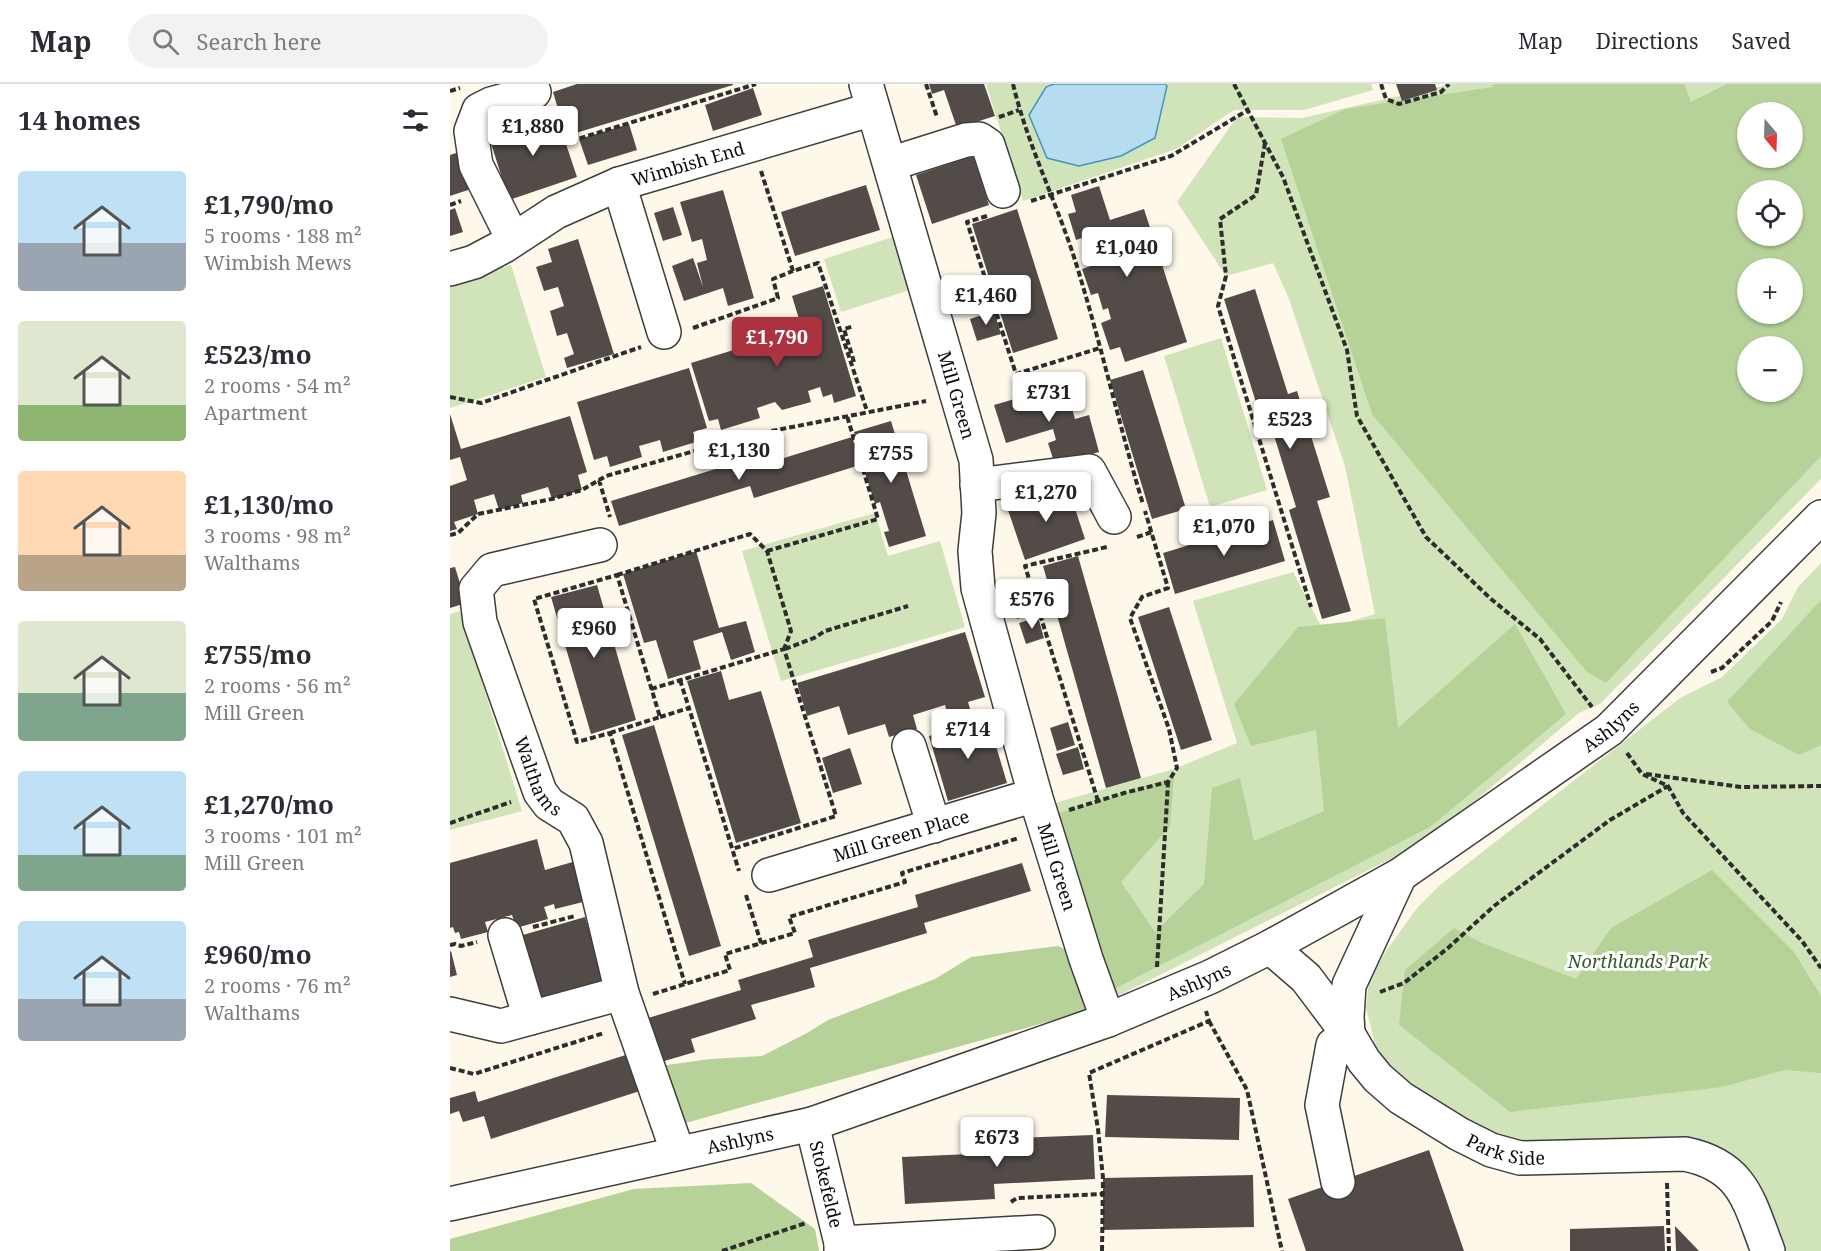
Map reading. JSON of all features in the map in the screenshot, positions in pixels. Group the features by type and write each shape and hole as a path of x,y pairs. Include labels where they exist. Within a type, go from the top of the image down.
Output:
{"street":[{"path":"513,239 476,165 471,131 479,110 491,104 534,92"},
{"name":"Mill Green","path":"870,96 976,460 979,513 975,551 978,588 1035,795 1086,959 1108,1020"},
{"name":"Wimbish End","path":"450,269 474,262 504,246 556,212 620,184 870,96"},
{"path":"890,164 966,140 979,139 988,145 1007,203"},
{"path":"620,184 664,332"},
{"path":"977,485 1089,471 1119,534"},
{"name":"Ashlyns","path":"450,1204 812,1124 1108,1020 1210,977 1270,947 1400,875 1609,730 1821,517"},
{"name":"Walthams","path":"600,545 492,570 476,589 480,622 540,792 549,804 573,819 586,843 627,1006 678,1153"},
{"path":"909,746 934,825"},
{"name":"Mill Green Place","path":"752,882 1035,795"},
{"path":"1338,1182 1322,1105 1333,1045 1348,1034 1349,985 1400,875"},
{"path":"505,935 530,1018"},
{"name":"Park Side","path":"1270,947 1306,978 1378,1078 1401,1098 1459,1134 1491,1150 1520,1158 1685,1154 1704,1158 1737,1180 1747,1196 1768,1251"},
{"path":"450,1014 501,1026 530,1018 627,1006"},
{"name":"Stokefelde","path":"812,1124 841,1247 1038,1232"}],"path":[{"path":"571,141 756,84"},
{"path":"1013,84 1019,110 1074,259 1123,438 1168,588 1142,597 1130,618 1169,729 1177,768 1168,782 1157,969"},
{"path":"1234,84 1283,177 1347,350 1357,416 1426,537 1491,599 1539,639 1592,707"},
{"path":"1381,84 1386,99 1399,104 1441,92 1449,84"},
{"path":"1100,348 1016,374 967,222 1007,203 1051,195 1171,156 1248,110"},
{"path":"1265,143 1256,195 1220,219 1226,276 1218,306 1311,607"},
{"path":"768,192 792,271 818,263 867,411"},
{"path":"854,326 844,329 867,411"},
{"path":"450,397 481,403 562,376"},
{"path":"450,535 458,533 478,514 552,499 582,490 606,476 751,435 926,401"},
{"path":"767,551 878,519 847,416"},
{"path":"1098,801 1025,566 1119,534 1152,532"},
{"path":"689,708 577,742 534,599 750,534 767,551 791,632 784,649 836,816 732,849"},
{"path":"616,575 660,717"},
{"path":"651,689 784,649 814,638 825,631 908,606"},
{"path":"680,680 732,849 752,882 760,943"},
{"path":"610,732 685,984"},
{"path":"1622,747 1642,774 1668,786 1683,813 1802,941 1821,968"},
{"path":"1642,774 1741,787 1821,786"},
{"path":"1067,810 1168,782"},
{"path":"1373,997 1404,983 1448,948 1494,906 1610,820 1668,786"},
{"path":"450,824 506,805 515,799"},
{"path":"450,1068 474,1074 627,1006 730,970 725,954 795,933 789,917 905,882 902,873 1020,837"},
{"path":"1204,1002 1209,1021 1247,1090 1282,1251"},
{"path":"1102,1251 1102,1178 1098,1129 1089,1073 1209,1021"},
{"path":"1667,1180 1669,1251"},
{"path":"722,1251 817,1220"}],"green space":[{"path":"986,84 1371,84 1373,90 1304,110 1234,110 1176,149 1023,201"},
{"path":"1452,84 1821,84 1821,479 1600,704 1579,713 1430,839 1110,1000 1044,806 1174,769 1237,743 1193,601 1293,572 1323,630 1375,614 1345,466 1289,299 1273,263 1226,276 1177,202 1237,117 1302,118"},
{"path":"1493,84 1684,84 1691,102 1727,84 1821,84 1821,456 1606,683 1587,672 1372,414 1281,139 1345,109 1493,87"},
{"path":"893,237 910,290 841,312 824,259"},
{"path":"511,265 546,377 450,408 450,283"},
{"path":"1221,338 1267,490 1210,507 1164,356"},
{"path":"875,513 888,556 940,541 965,627 781,681 742,551"},
{"name":"Northlands Park","path":"1821,563 1821,1251 1780,1251 1744,1170 1498,1141 1414,1089 1383,1057 1375,1044 1366,1008 1369,982 1384,954 1417,908 1440,885 1680,698 1722,677 1782,619 1798,587"},
{"path":"1821,600 1821,745 1799,755 1750,729 1727,702"},
{"path":"460,611 522,811 450,830 450,614"},
{"path":"1385,618 1398,728 1515,624 1566,714 1430,827 1108,992 1049,816 1174,777 1170,826 1121,882 1155,932 1204,884 1212,788 1240,778 1254,841 1324,811 1316,730 1251,746 1234,704 1298,627"},
{"path":"1712,870 1794,952 1821,996 1821,1073 1785,1070 1722,1087 1510,1112 1399,1025 1405,970 1454,928 1482,943 1576,979 1611,928"},
{"path":"1058,946 1086,959 1090,1010 682,1124 660,1066 710,1059 762,1056 828,1020 935,979 971,957"},
{"path":"751,1183 815,1229 819,1251 450,1251 450,1239 634,1189"}],"water":[{"path":"1054,84 1165,84 1167,86 1155,138 1121,156 1079,166 1047,158 1029,115 1046,87"}],"building":[{"path":"577,84 733,85 566,136 553,92"},
{"path":"929,84 984,84 995,116 957,128 944,90 932,94"},
{"path":"1396,84 1435,84 1437,90 1402,101"},
{"path":"753,88 762,115 713,131 705,105"},
{"path":"556,114 577,177 509,200 489,137"},
{"path":"629,124 637,150 588,165 579,139"},
{"path":"459,152 471,189 450,196 450,155"},
{"path":"973,156 989,205 932,224 916,175"},
{"path":"866,185 880,230 795,256 781,212"},
{"path":"1099,186 1110,220 1144,209 1187,342 1125,362 1120,347 1110,350 1101,323 1111,319 1108,308 1103,310 1098,293 1091,295 1082,269 1091,266 1082,238 1076,240 1068,214 1076,212 1071,195"},
{"path":"723,190 754,298 728,306 723,288 684,301 672,266 693,258 703,287 697,263 707,260 702,239 692,242 680,202"},
{"path":"673,207 682,235 663,241 654,213"},
{"path":"455,208 463,232 450,236 450,210"},
{"path":"1017,209 1058,339 1013,353 972,224"},
{"path":"578,239 614,354 567,368 564,358 574,354 567,333 557,336 550,311 564,306 558,287 544,291 536,267 552,262 548,249"},
{"path":"983,284 991,305 970,313 963,291"},
{"path":"823,286 856,396 834,403 832,394 823,397 820,387 808,391 811,402 782,410 775,402 757,408 760,418 721,430 718,419 709,421 691,363 802,329 792,296"},
{"path":"1255,289 1288,394 1297,391 1330,497 1317,501 1351,611 1322,619 1289,510 1296,507 1265,406 1258,409 1224,299"},
{"path":"994,311 1001,334 977,341 970,319"},
{"path":"689,368 707,428 693,432 696,442 663,452 660,440 639,446 642,457 610,467 607,456 594,460 577,402"},
{"path":"1143,370 1186,509 1152,519 1110,380"},
{"path":"1065,384 1075,419 1089,415 1099,452 1055,465 1048,443 1056,440 1053,429 1006,443 994,405"},
{"path":"450,414 461,449 570,416 587,472 578,475 582,490 552,499 548,487 521,495 523,503 499,510 494,494 474,500 478,514 454,522 457,529 450,531 450,486 467,480 460,457 450,460"},
{"path":"891,421 926,536 889,547 884,532 889,531 880,502 875,504 865,473 871,471 863,447 859,448 854,432"},
{"path":"852,437 860,465 754,498 750,486 619,526 611,501 745,460 748,469"},
{"path":"1068,487 1085,539 1025,560 1007,507"},
{"path":"1273,520 1285,561 1175,594 1163,553"},
{"path":"696,551 719,628 746,621 755,652 731,660 722,632 693,641 701,669 668,679 656,640 644,643 623,574"},
{"path":"1078,556 1141,778 1106,788 1043,566"},
{"path":"455,567 466,603 450,608 450,568"},
{"path":"597,585 636,720 591,734 551,597"},
{"path":"1030,594 1037,613 1017,619 1011,600"},
{"path":"1169,607 1212,740 1181,750 1138,617"},
{"path":"1038,617 1044,638 1026,644 1019,623"},
{"path":"965,632 985,697 968,702 972,716 950,723 945,705 913,715 917,729 889,737 885,724 848,735 839,706 807,716 797,683"},
{"path":"721,671 729,700 761,691 801,823 736,843 687,681"},
{"path":"988,719 1007,783 948,801 929,736"},
{"path":"1068,722 1075,745 1057,751 1050,728"},
{"path":"654,725 721,946 689,956 622,735"},
{"path":"1078,747 1084,769 1063,775 1056,754"},
{"path":"850,748 862,784 833,793 822,758"},
{"path":"537,839 545,870 576,861 587,901 555,909 554,904 544,907 548,919 516,928 512,915 485,922 488,932 461,939 459,932 455,933 453,927 450,928 450,863"},
{"path":"1022,863 1031,891 924,923 927,933 810,968 815,987 751,1005 756,1019 691,1039 695,1052 661,1062 648,1018 741,990 738,980 813,957 808,940 918,907 915,895"},
{"path":"585,917 604,981 541,999 523,935"},
{"path":"450,952 457,975 450,977"},
{"path":"635,1052 646,1089 491,1139 484,1116 463,1122 459,1111 450,1114 450,1098 475,1091 478,1102"},
{"path":"1107,1095 1240,1098 1239,1140 1105,1137"},
{"path":"1093,1135 1095,1179 994,1184 995,1199 905,1204 902,1157 993,1153 992,1139"},
{"path":"1429,1150 1464,1251 1306,1251 1288,1199"},
{"path":"1253,1175 1254,1227 1103,1230 1103,1178"},
{"path":"1664,1226 1665,1251 1570,1251 1570,1229"},
{"path":"1675,1226 1699,1251 1676,1251"}]}
